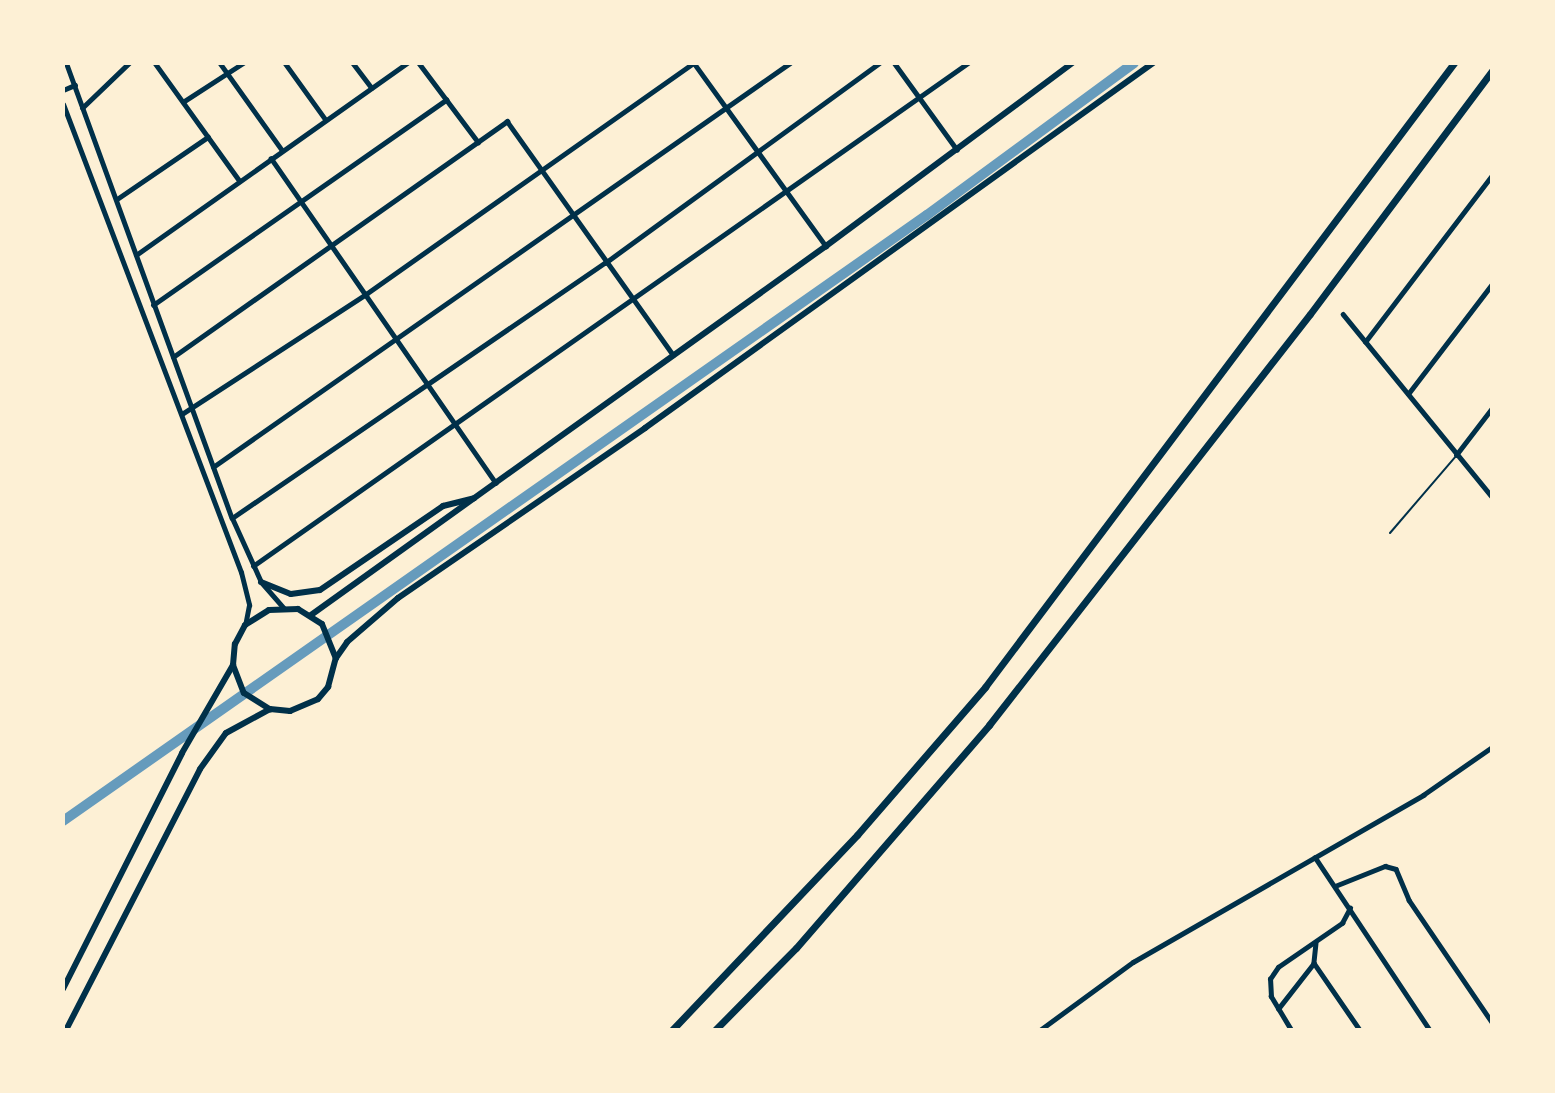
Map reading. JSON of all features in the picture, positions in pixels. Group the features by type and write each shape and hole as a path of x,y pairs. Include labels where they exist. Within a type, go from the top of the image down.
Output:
{"highway":[{"path":"672,1030 858,835 985,687 1454,63"},
{"path":"715,1030 842,896 989,725 1310,314 1490,74"}],"main road":[{"path":"311,615 826,246 1072,63"},
{"path":"336,658 358,631 398,598 656,421 1153,63"},
{"path":"261,582 292,594 320,590 443,506 479,496"},
{"path":"284,608 311,615 322,624 333,642 336,658 331,680 318,699 290,711 270,709 256,703 236,680 233,665 235,644 245,625 256,616 284,608"},
{"path":"63,989 182,752 233,665"},
{"path":"66,1030 200,769 226,733 270,709"}],"street":[{"path":"66,63 232,518 261,582 284,608"},
{"path":"82,108 129,63"},
{"path":"155,63 239,180"},
{"path":"220,63 282,150"},
{"path":"183,102 243,63"},
{"path":"285,63 326,120"},
{"path":"353,63 372,88"},
{"path":"136,255 408,63"},
{"path":"419,63 478,142"},
{"path":"182,414 193,411 366,294 694,63 786,195 826,246"},
{"path":"213,467 790,63"},
{"path":"232,518 427,382 605,263 879,63"},
{"path":"894,63 957,150"},
{"path":"253,566 786,195 968,63"},
{"path":"63,90 75,85"},
{"path":"153,306 446,100"},
{"path":"63,104 242,572 249,605 245,625"},
{"path":"173,357 507,121 605,263 673,355"},
{"path":"117,199 208,137"},
{"path":"271,158 496,484"},
{"path":"1365,342 1492,175"},
{"path":"1407,395 1492,284"},
{"path":"1343,314 1492,497"},
{"path":"1456,455 1492,408"},
{"path":"1040,1030 1133,962 1423,794 1492,747"},
{"path":"1315,857 1430,1030"},
{"path":"1335,886 1385,866 1395,869 1409,900 1492,1023"},
{"path":"1291,1030 1271,997 1270,979 1278,967 1342,923 1350,908"},
{"path":"1278,1009 1314,963 1316,942"},
{"path":"1314,963 1360,1030"}],"lane":[{"path":"1390,533 1456,455"}],"waterway":[{"path":"63,821 927,215 1134,63"}]}
